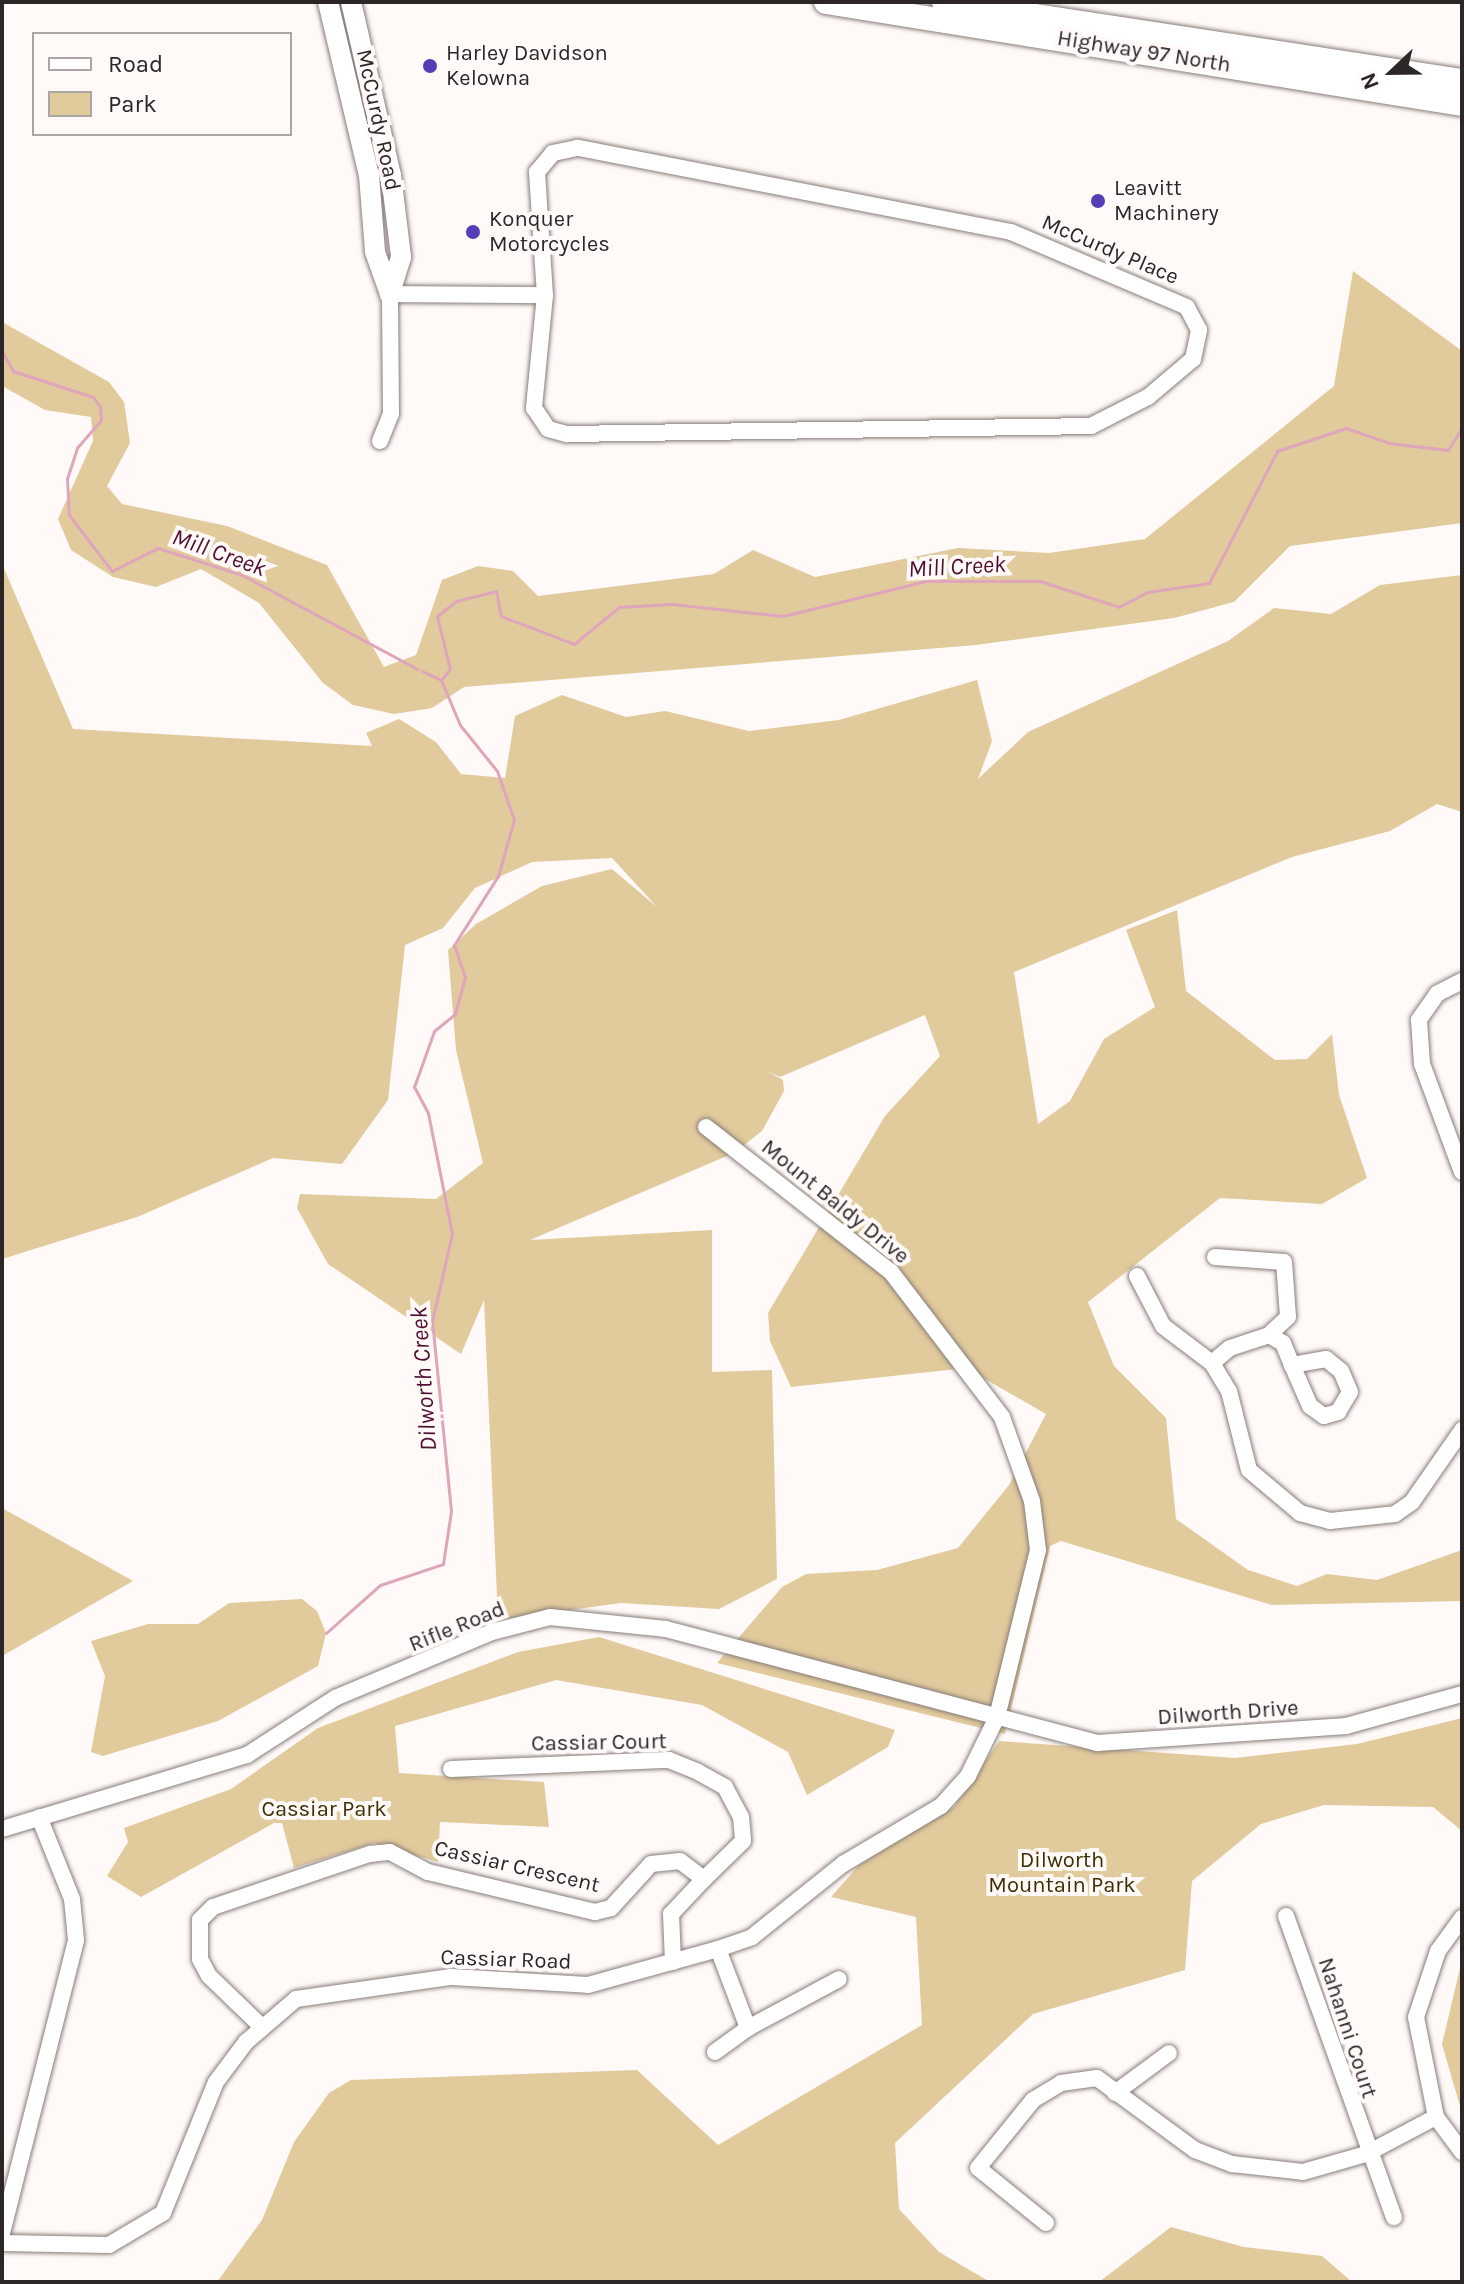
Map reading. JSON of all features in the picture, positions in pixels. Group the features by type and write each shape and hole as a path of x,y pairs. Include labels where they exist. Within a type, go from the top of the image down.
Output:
{"highway":[{"name":"Highway 97 North","path":"826,2 1462,104"},
{"name":"Highway 97 North","path":"944,2 1462,81"}],"main road":[{"name":"McCurdy Road","path":"328,2 369,175 375,252 390,294"},
{"name":"McCurdy Road","path":"351,2 391,175 401,257 390,294"}],"street":[{"name":"McCurdy Place","path":"577,148 1011,232 1187,307 1199,330 1193,359 1148,397 1091,426 567,434 548,429 534,408 545,295 537,172 553,153 577,148"},
{"path":"390,294 545,295"},
{"name":"McCurdy Road","path":"380,441 391,414 390,294"},
{"path":"1462,981 1437,994 1419,1020 1422,1064 1462,1172"},
{"name":"Mount Baldy Drive","path":"706,1127 891,1272 1002,1417 1032,1501 1038,1550 997,1717"},
{"path":"1212,1363 1230,1348 1269,1335 1288,1317 1284,1262 1215,1257"},
{"path":"1137,1276 1163,1326 1212,1363 1229,1391 1249,1470 1300,1513 1330,1521 1395,1514 1412,1502 1462,1430"},
{"path":"1269,1335 1283,1343 1292,1365"},
{"name":"Rifle Road","path":"2,1829 247,1755 335,1698 492,1632 550,1617 666,1629 997,1717"},
{"name":"Dilworth Drive","path":"997,1717 1097,1743 1178,1741 1346,1726 1462,1694"},
{"name":"Cassiar Road","path":"2,2243 109,2245 163,2213 216,2082 261,2026 296,1999 327,1991 451,1977 588,1985 752,1937 843,1864 941,1806 968,1776 997,1717"},
{"name":"Cassiar Court","path":"451,1769 669,1760 698,1772 725,1787 741,1817 743,1841 704,1879"},
{"path":"2,2233 76,1940 72,1899 39,1817"},
{"name":"Cassiar Crescent","path":"261,2026 200,1959 200,1920 213,1907 390,1852 428,1872 595,1912 611,1908 665,1857 704,1879"},
{"path":"673,1962 671,1914 704,1879"},
{"name":"Nahanni Court","path":"1286,1916 1366,2154 1394,2217"},
{"path":"1462,1918 1438,1951 1416,2017 1436,2117 1462,2152"},
{"path":"718,1949 748,2028"},
{"path":"715,2052 748,2028 839,1979"},
{"path":"1115,2093 1169,2053"},
{"path":"1046,2223 978,2168 1033,2100 1061,2083 1097,2078 1195,2150 1232,2164 1303,2172 1366,2154 1436,2117"}],"green space":[{"path":"1353,271 1462,351 1462,523 1290,546 1234,602 1174,618 976,645 464,687 432,708 394,714 353,705 323,683 259,603 201,569 156,587 113,577 71,550 58,519 93,441 91,417 45,410 2,386 2,322 109,382 124,402 130,443 107,486 122,504 227,526 327,565 384,667 416,655 442,580 478,566 513,571 538,596 714,574 753,550 815,577 958,548 1049,553 1145,539 1334,386"},
{"path":"2,564 73,729 372,746 366,733 399,719 436,742 461,774 505,778 515,716 562,695 626,717 665,711 749,731 839,720 977,680 992,741 978,779 1028,732 1228,641 1274,608 1331,614 1380,585 1462,575 1462,812 1437,804 1390,831 1292,857 1014,972 1038,1124 1070,1101 1104,1039 1155,1007 1126,930 1177,910 1186,991 1275,1060 1307,1059 1332,1034 1339,1095 1367,1178 1322,1204 1220,1198 1088,1302 1114,1366 1166,1418 1176,1519 1248,1570 1297,1586 1327,1574 1377,1580 1462,1550 1462,1601 1272,1605 1061,1541 1050,1546 1005,1734 717,1663 782,1587 806,1574 877,1570 958,1548 1009,1485 1046,1414 966,1368 791,1387 770,1341 768,1313 885,1116 940,1056 925,1015 780,1077 767,1071 783,1080 784,1091 762,1131 734,1153 530,1240 712,1230 712,1372 772,1370 777,1579 719,1609 621,1603 498,1620 484,1300 461,1354 328,1264 297,1208 300,1194 436,1199 483,1163 456,1050 448,950 476,924 542,886 612,869 657,907 612,858 532,862 475,888 443,928 405,945 388,1100 342,1164 273,1158 137,1217 2,1259"},
{"path":"2,1508 133,1581 2,1656"},
{"path":"302,1599 317,1611 326,1633 318,1666 218,1721 103,1756 91,1752 105,1676 91,1641 148,1624 198,1624 229,1603"},
{"name":"Cassiar Park","path":"599,1637 895,1730 888,1747 807,1795 788,1752 702,1705 556,1680 395,1726 399,1773 544,1782 549,1827 440,1822 438,1862 374,1843 294,1868 282,1823 274,1823 141,1897 107,1876 128,1842 124,1828 231,1789 318,1728 518,1652"},
{"name":"Dilworth Mountain Park","path":"1462,1718 1462,1831 1433,1807 1324,1805 1261,1824 1192,1881 1185,1970 1033,2014 895,2143 899,2209 939,2252 990,2282 217,2282 262,2220 294,2142 329,2093 351,2080 637,2070 718,2145 922,2025 916,1917 831,1897 859,1865 954,1807 999,1741 1235,1758 1357,1744"},
{"path":"1462,1960 1462,2113 1442,2044"},
{"path":"1171,2227 1244,2247 1322,2256 1352,2282 1099,2282"}],"waterway":[{"name":"Mill Creek","path":"2,351 13,371 93,397 100,407 101,420 77,448 67,478 69,515 112,571 158,548 242,575 417,669"},
{"name":"Mill Creek","path":"422,671 441,680 450,669 437,616 456,601 496,591 501,616 574,644 619,607 672,604 783,616 926,581 1040,581 1119,607 1147,592 1209,583 1277,451 1346,428 1389,443 1448,450 1462,428"},
{"name":"Dilworth Creek","path":"326,1633 380,1585 443,1564 451,1511 432,1321 452,1234 428,1113 414,1087 434,1031 455,1014 465,977 454,945 498,876 514,820 497,771 460,725 441,680"}],"place":[{"name":"Harley Davidson Kelowna","path":"430,66"},
{"name":"Leavitt Machinery","path":"1098,201"},
{"name":"Konquer Motorcycles","path":"473,232"}]}
